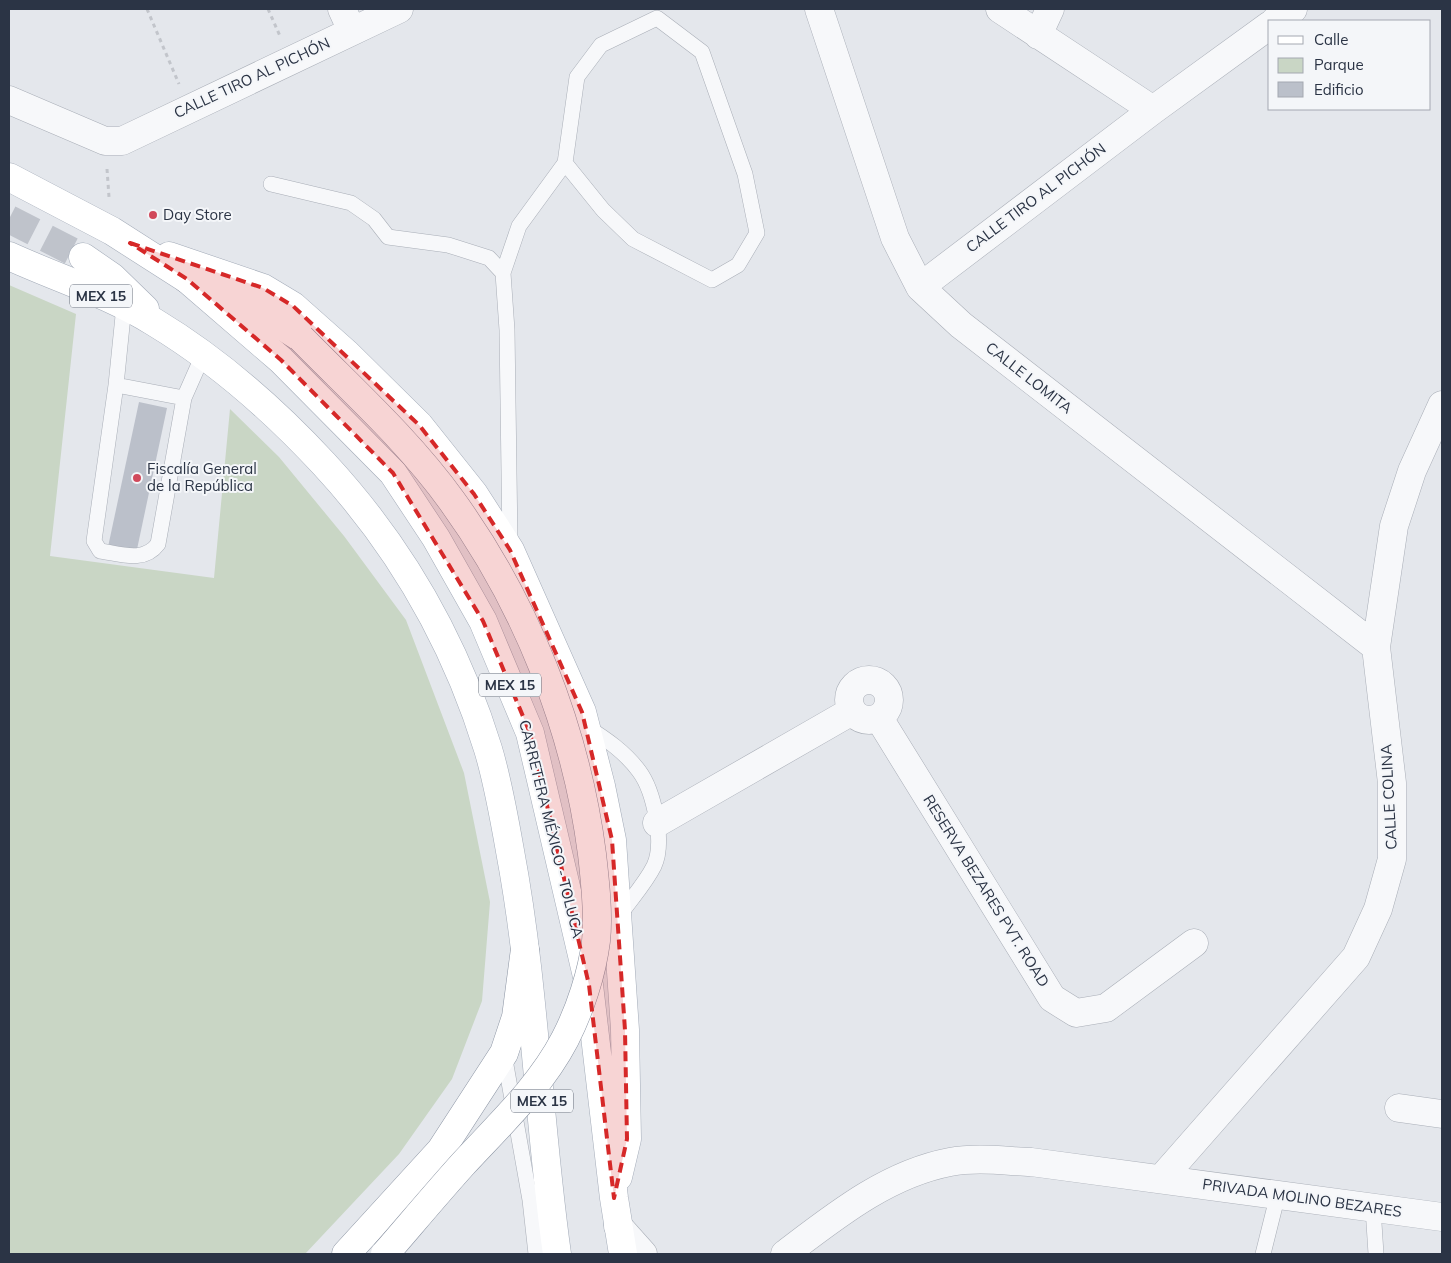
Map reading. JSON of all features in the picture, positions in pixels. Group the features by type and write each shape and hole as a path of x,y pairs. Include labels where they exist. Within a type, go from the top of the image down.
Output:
{"main road":[{"name":"CARRETERA MÉXICO - TOLUCA","path":"9,177 121,237 187,279 281,360 393,473 436,538 483,621 530,733 589,985 614,1198 623,1254"},
{"path":"121,237 263,288 293,306 347,354 419,425 474,494 510,550 572,687 585,726 601,786 612,840 626,1030 627,1139 614,1198"},
{"name":"MEX 15","path":"9,256 124,306 155,322 203,355 248,390 311,450 352,495 382,533 416,585 460,675 488,750 506,832 526,949 557,1254"},
{"path":"83,257 124,287 136,298 155,322"},
{"path":"187,279 242,300 301,338 401,440 450,499 494,562 550,682 569,736 587,816 595,876 596,940 583,996 565,1039 527,1096 384,1254"},
{"path":"346,1254 441,1150 504,1053 516,1017 526,949"}],"street":[{"name":"CALLE TIRO AL PICHÓN","path":"105,141 122,141 190,108 347,20 399,9"},
{"name":"CALLE LOMITA","path":"820,9 895,238 920,287 961,325 1376,647"},
{"path":"1000,9 1153,110"},
{"path":"1038,35 1050,9"},
{"path":"1276,20 1292,9"},
{"name":"CALLE TIRO AL PICHÓN","path":"920,287 1153,110 1268,26"},
{"path":"9,100 105,141"},
{"name":"CALLE COLINA","path":"1161,1179 1356,957 1378,908 1392,859 1392,783 1376,647 1394,526 1412,471 1442,405"},
{"path":"868,680 875,681 886,689 889,695 888,709 880,718 868,721 861,719 852,711 849,698 855,686 868,680"},
{"path":"657,823 852,711"},
{"name":"RESERVA BEZARES PVT. ROAD","path":"880,718 1052,998 1076,1013 1106,1008 1194,943"},
{"path":"1399,1108 1442,1114"},
{"name":"PRIVADA MOLINO BEZARES","path":"785,1254 840,1212 902,1177 951,1162 981,1160 1031,1162 1278,1194 1442,1218"},
{"path":"618,1226 643,1254"}],"lane":[{"path":"510,550 508,330 503,273 520,226 565,163 577,77 601,45 657,18 702,52 745,174 756,233 738,265 712,280 634,239 603,210 565,163"},
{"path":"271,184 351,203 374,219 388,237 456,248 489,258 503,273"},
{"path":"124,306 116,385 94,541 100,551 143,556 153,551 158,544 184,398 203,355"},
{"path":"116,385 184,398"},
{"path":"585,726 614,745 640,771 649,791 657,823 659,845 654,865 618,918"},
{"path":"504,1053 530,1200 536,1254"},
{"path":"1262,1254 1278,1194"},
{"path":"1373,1208 1376,1254"}],"path":[{"path":"147,9 190,108"},
{"path":"105,141 121,237"}],"highlighted area":[{"path":"130,243 263,288 293,306 419,425 474,494 510,550 582,712 612,840 625,1030 627,1139 614,1198 589,985 530,733 483,621 393,473 281,360 187,279"}],"green space":[{"path":"9,285 76,314 50,556 214,578 230,409 279,457 344,536 406,620 464,773 490,902 482,1001 452,1079 399,1154 305,1254 9,1254"}],"building":[{"name":"Fiscalía General de la República","path":"139,402 167,408 136,554 108,547"}],"tunnel":[{"path":"9,219 83,257"}],"place":[{"name":"Day Store","path":"153,215"},
{"name":"Fiscalía General de la República","path":"137,478"}]}
